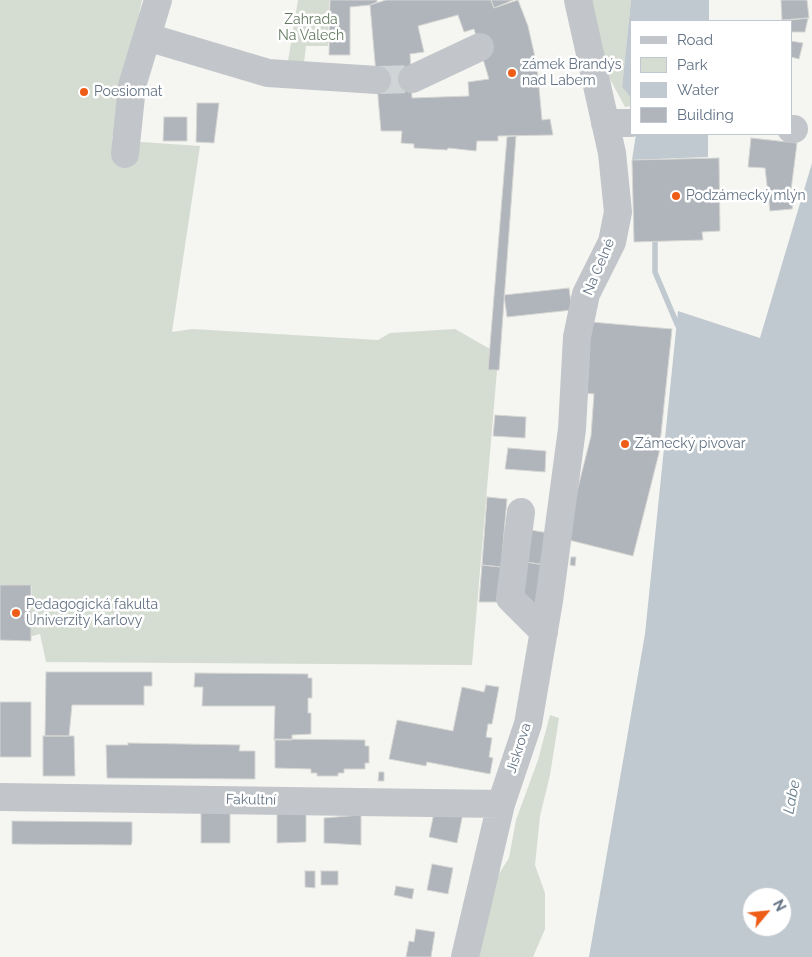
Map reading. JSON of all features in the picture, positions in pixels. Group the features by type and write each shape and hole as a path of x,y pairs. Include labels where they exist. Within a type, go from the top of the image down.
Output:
{"street":[{"path":"125,154 132,86 158,0"},
{"name":"Na Celné","path":"558,536 572,429 577,337 586,294 612,242 618,212 612,153 622,123 578,0"},
{"path":"147,37 268,72 377,80"},
{"path":"412,79 480,47"},
{"path":"521,512 510,598 544,632"},
{"name":"Jiskrova","path":"465,957 501,804 528,724 558,536"},
{"name":"Fakultní","path":"0,797 501,804"}],"green space":[{"path":"0,0 142,0 112,140 200,146 172,332 192,329 378,340 390,333 455,329 490,349 488,370 497,370 472,665 46,662 40,634 29,637 32,586 0,585"},
{"name":"Zahrada Na Valech","path":"298,0 329,0 328,46 306,46 304,62 288,61"},
{"path":"591,0 631,0 622,87 630,97 630,106 625,107 604,68"},
{"path":"550,715 559,718 550,775 540,816 535,865 545,893 545,929 533,957 479,957 495,880 509,858 516,820 538,760"}],"water":[{"path":"631,0 709,0 709,20 630,20 630,97 622,87"},
{"path":"636,135 708,135 708,157 632,160"},
{"name":"Labe","path":"812,163 812,957 589,957 645,634 678,311 760,338"}],"building":[{"path":"330,0 377,0 377,2 370,5 350,7 350,55 329,55"},
{"name":"zámek Brandýs nad Labem","path":"386,0 491,0 494,8 518,0 528,26 537,66 542,120 550,119 553,135 498,136 498,141 477,141 476,151 448,148 447,150 414,148 414,144 401,143 402,131 381,131 370,5","holes":["458,15 464,32 474,29 489,79 468,82 469,96 412,98 410,54 424,52 418,26"]},
{"path":"491,0 513,0 494,8"},
{"path":"781,0 807,0 809,18 782,20"},
{"path":"808,18 805,32 792,32 792,20 790,20"},
{"path":"792,41 803,43 799,59 792,57"},
{"path":"197,103 219,103 214,143 196,142"},
{"path":"164,117 187,117 187,141 163,141"},
{"path":"516,136 499,370 488,370 507,137"},
{"path":"751,138 797,143 790,198 794,199 792,209 770,211 765,168 748,167"},
{"name":"Podzámecký mlýn","path":"719,158 720,231 702,232 703,240 634,242 632,160"},
{"path":"569,288 572,310 507,317 504,295"},
{"name":"Zámecký pivovar","path":"591,322 672,329 659,453 633,556 565,539 591,436 594,394 585,393"},
{"path":"495,415 526,417 525,438 493,436"},
{"path":"508,448 546,451 545,472 505,469"},
{"path":"487,497 507,499 501,567 482,565"},
{"path":"530,530 549,533 545,565 526,562"},
{"path":"571,557 576,557 575,566 570,565"},
{"path":"526,562 545,565 540,604 523,602"},
{"path":"482,565 501,567 498,602 479,602"},
{"name":"Pedagogická fakulta Univerzity Karlovy","path":"0,585 31,585 31,641 0,640"},
{"path":"46,672 152,672 152,686 144,686 144,705 72,705 69,736 45,736"},
{"path":"195,673 308,674 308,678 312,678 312,698 308,698 308,713 311,713 311,734 292,735 292,740 274,740 275,706 202,706 203,687 194,687"},
{"path":"486,685 499,687 492,724 488,724 486,737 492,738 489,757 493,758 490,774 427,762 426,766 389,759 397,720 453,731 462,687 484,692"},
{"path":"0,702 31,702 31,757 0,757"},
{"path":"43,736 74,736 75,776 43,776"},
{"path":"275,739 365,740 365,746 369,746 369,763 365,763 365,769 344,769 344,773 338,773 338,776 317,776 317,773 311,773 311,769 275,768"},
{"path":"128,743 240,745 239,751 255,751 255,779 107,778 106,745 128,745"},
{"path":"379,772 384,772 384,781 378,781"},
{"path":"201,812 230,813 230,843 201,843"},
{"path":"277,812 306,813 306,842 277,843"},
{"path":"434,813 463,813 457,843 429,837"},
{"path":"361,815 361,845 324,843 324,818"},
{"path":"12,821 132,822 132,842 131,845 12,844"},
{"path":"432,864 453,868 448,894 427,890"},
{"path":"305,871 315,871 315,888 305,887"},
{"path":"321,871 338,871 338,885 321,885"},
{"path":"396,886 414,889 412,899 394,895"},
{"path":"416,929 435,932 431,957 406,957 409,941 414,942"}],"waterway":[{"path":"655,234 655,272 680,329"}],"tunnel":[{"path":"377,80 412,79"}],"place":[{"name":"zámek Brandýs nad Labem","path":"512,73"},
{"name":"Poesiomat","path":"84,92"},
{"name":"Podzámecký mlýn","path":"676,196"},
{"name":"Zámecký pivovar","path":"625,444"},
{"name":"Pedagogická fakulta Univerzity Karlovy","path":"16,613"}]}
